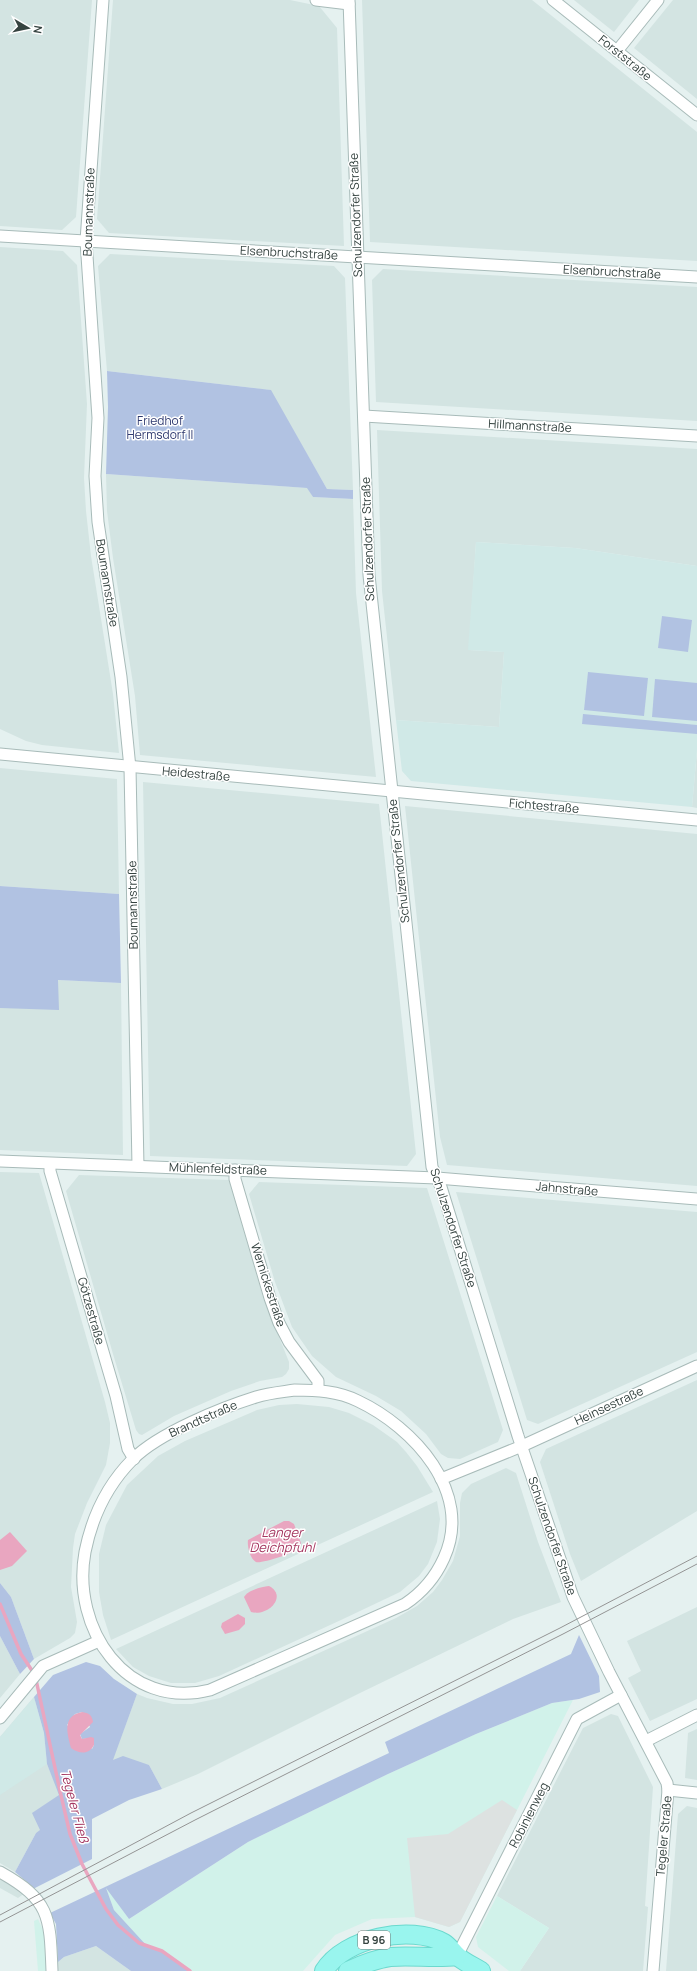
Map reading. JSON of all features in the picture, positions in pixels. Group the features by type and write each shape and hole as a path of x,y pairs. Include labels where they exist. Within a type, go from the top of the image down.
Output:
{"main road":[{"name":"B 96","path":"324,1971 328,1965 343,1952 363,1943 392,1935 410,1933 426,1936 445,1943 457,1956 481,1971"},
{"name":"B 96","path":"348,1971 371,1962 390,1957 438,1958 457,1956"}],"street":[{"name":"Boumannstraße","path":"103,0 86,241 98,418 95,476 98,522 127,724 130,768 138,1166"},
{"path":"316,0 349,2"},
{"name":"Forststraße","path":"553,0 697,116"},
{"path":"617,51 658,0"},
{"name":"Schulzendorfer Straße","path":"349,2 364,416 368,576 432,1167 437,1178 522,1446 573,1597 620,1692"},
{"name":"Elsenbruchstraße","path":"0,236 697,277"},
{"name":"Hillmannstraße","path":"364,416 697,436"},
{"name":"Heidestraße","path":"0,754 130,768 392,792"},
{"name":"Fichtestraße","path":"392,792 697,820"},
{"name":"Mühlenfeldstraße","path":"0,1160 50,1164 437,1178"},
{"name":"Götzestraße","path":"50,1164 50,1171 116,1396 128,1449 134,1459"},
{"name":"Wernickestraße","path":"235,1170 235,1179 270,1298 279,1323 289,1342 318,1381 318,1390"},
{"name":"Jahnstraße","path":"437,1178 697,1199"},
{"name":"Heinsestraße","path":"522,1446 697,1366"},
{"name":"Brandtstraße","path":"295,1390 318,1390 356,1400 382,1413 412,1438 425,1453 441,1479 450,1504 452,1526 447,1552 436,1573 427,1585 416,1596 392,1610 223,1685 196,1693 170,1693 156,1690 133,1680 114,1662 99,1641 91,1622 85,1599 83,1576 85,1553 92,1525 100,1507 121,1474 134,1459 165,1436 258,1396 295,1390"},
{"path":"441,1479 522,1446"},
{"path":"2,1715 43,1666 99,1641"},
{"name":"Tegeler Straße","path":"620,1692 667,1782 668,1790 653,1971"},
{"name":"Robinienweg","path":"457,1956 577,1719 620,1692"},
{"path":"646,1741 697,1716"},
{"path":"668,1790 697,1793"},
{"path":"0,1872 36,1897 46,1914 51,1936 52,1971"}],"shaded area":[{"path":"0,0 92,0 76,217 62,230 0,226"},
{"path":"113,0 290,0 319,6 337,28 344,246 109,233 97,219"},
{"path":"362,0 532,0 697,132 697,261 370,242"},
{"path":"574,0 639,0 614,32"},
{"path":"673,0 697,0 697,99 634,48"},
{"path":"0,247 63,251 77,265 87,404 84,478 86,511 91,556 113,694 119,753 42,745 26,741 0,729"},
{"path":"110,254 334,266 345,278 353,490 327,489 270,390 107,371 98,266"},
{"path":"383,269 697,287 697,421 376,402 372,280"},
{"path":"377,430 697,449 697,566 575,548 476,542 469,650 504,652 499,727 396,720 382,591"},
{"path":"106,474 308,488 313,497 353,499 356,593 376,777 140,755 135,696 107,511"},
{"path":"476,542 575,548 697,566 697,750 692,807 411,781 402,771 396,720 499,727 504,652 468,650"},
{"path":"697,750 697,808 692,807"},
{"path":"0,768 117,779 119,894 0,886"},
{"path":"143,782 379,804 416,1154 407,1166 150,1156"},
{"path":"405,806 697,834 697,1186 447,1165 440,1137"},
{"path":"58,980 121,983 123,1155 0,1150 0,1008"},
{"path":"0,1172 39,1173 110,1423 110,1443 106,1465 87,1503 75,1534 71,1587 77,1622 75,1633 70,1638 34,1659 11,1597 0,1583"},
{"path":"79,1175 229,1180 263,1297 289,1362 289,1369 286,1374 282,1377 260,1381 231,1391 174,1416 142,1435 139,1434 136,1430 113,1354 66,1191"},
{"path":"259,1182 427,1188 503,1430 498,1442 460,1459 448,1458 441,1454 426,1434 401,1411 376,1396 336,1377 312,1356 292,1327 275,1282 249,1194"},
{"path":"456,1192 697,1212 697,1352 538,1424 527,1420"},
{"path":"697,1380 697,1511 581,1581 570,1554 540,1462 546,1449"},
{"path":"297,1404 329,1407 349,1413 373,1425 397,1442 406,1452 417,1466 433,1492 111,1640 103,1615 99,1592 99,1554 106,1525 127,1485 158,1456 185,1441 257,1410 279,1405"},
{"path":"506,1468 516,1473 538,1542 561,1602 513,1619 198,1774 162,1789 149,1765 112,1761 137,1694 173,1704 192,1704 220,1698 396,1618 417,1606 433,1592 453,1561 460,1536 460,1503 462,1493 471,1484"},
{"path":"437,1501 440,1519 437,1542 428,1564 419,1576 400,1592 341,1620 219,1676 195,1683 171,1683 149,1676 133,1667 116,1649"},
{"path":"697,1607 697,1699 650,1721 628,1678 641,1671 627,1641"},
{"path":"0,1636 20,1674 0,1698"},
{"path":"34,1697 47,1764 60,1795 33,1813 41,1830 36,1833 15,1872 0,1863 0,1737"},
{"path":"34,1697 44,1733 47,1764 0,1795 0,1737"},
{"path":"573,1700 460,1922 449,1927 415,1917 372,1919 335,1935 303,1971 190,1971 162,1951 147,1946 114,1910 105,1886 129,1919 248,1842 388,1774 476,1734 552,1703"},
{"path":"611,1714 618,1716 653,1787 645,1906 648,1907 643,1971 520,1971 549,1928 497,1896 583,1728"},
{"path":"697,1729 697,1780 685,1778 688,1733"},
{"path":"502,1800 517,1810 460,1922 449,1927 415,1917 407,1838 448,1834"},
{"path":"687,1806 697,1808 697,1971 666,1971 678,1814"},
{"path":"0,1879 25,1893 18,1898 0,1888"},
{"path":"497,1896 549,1928 520,1971 509,1971 478,1947 476,1937"},
{"path":"38,1919 46,1937 46,1971 38,1971 34,1921"},
{"path":"96,1946 131,1971 58,1971 58,1962 64,1957"}],"green space":[{"name":"Friedhof Hermsdorf II","path":"107,371 271,390 327,489 353,490 353,499 313,497 307,488 106,474 108,407"},
{"path":"662,616 692,620 688,652 658,648"},
{"path":"588,672 648,678 644,716 584,710"},
{"path":"655,679 697,683 697,721 652,717"},
{"path":"583,714 697,725 697,734 582,724"},
{"path":"0,886 119,894 121,983 58,980 59,1010 0,1008"},
{"path":"0,1583 11,1597 34,1659 20,1674 0,1636"},
{"path":"579,1635 599,1676 600,1692 579,1699 552,1703 476,1734 388,1774 248,1842 129,1919 106,1888 114,1910 147,1946 162,1951 190,1971 131,1971 96,1946 64,1957 58,1962 56,1924 50,1913 389,1753 385,1742 571,1654"},
{"path":"86,1662 100,1666 114,1679 137,1694 113,1760 123,1756 149,1765 162,1789 129,1800 92,1819 92,1859 33,1889 15,1872 36,1833 40,1830 32,1813 59,1795 47,1764 44,1733 34,1697 53,1675","holes":["82,1712 90,1727 80,1734 82,1739 94,1738 94,1745 92,1749 67,1725 75,1714"]}],"water":[{"name":"Langer Deichpfuhl","path":"284,1521 289,1521 294,1524 301,1543 299,1548 277,1558 256,1562 249,1552 248,1540"},
{"path":"10,1532 27,1551 12,1566 0,1570 0,1540"},
{"path":"269,1586 277,1595 274,1605 264,1611 257,1613 251,1612 244,1597 252,1591"},
{"path":"238,1614 245,1618 245,1624 239,1630 225,1634 221,1627 222,1623"},
{"path":"82,1712 90,1715 93,1722 80,1735 82,1739 91,1737 94,1738 94,1745 87,1752 80,1752 71,1748 67,1731 71,1717"}],"waterway":[{"name":"Tegeler Fließ","path":"0,1604 21,1654 35,1675 70,1834 82,1864 106,1909 118,1925 139,1943 162,1951 190,1971"}],"tram line":[{"path":"0,1915 191,1813 560,1628 697,1556"},
{"path":"0,1922 195,1820 563,1634 697,1564"}]}
